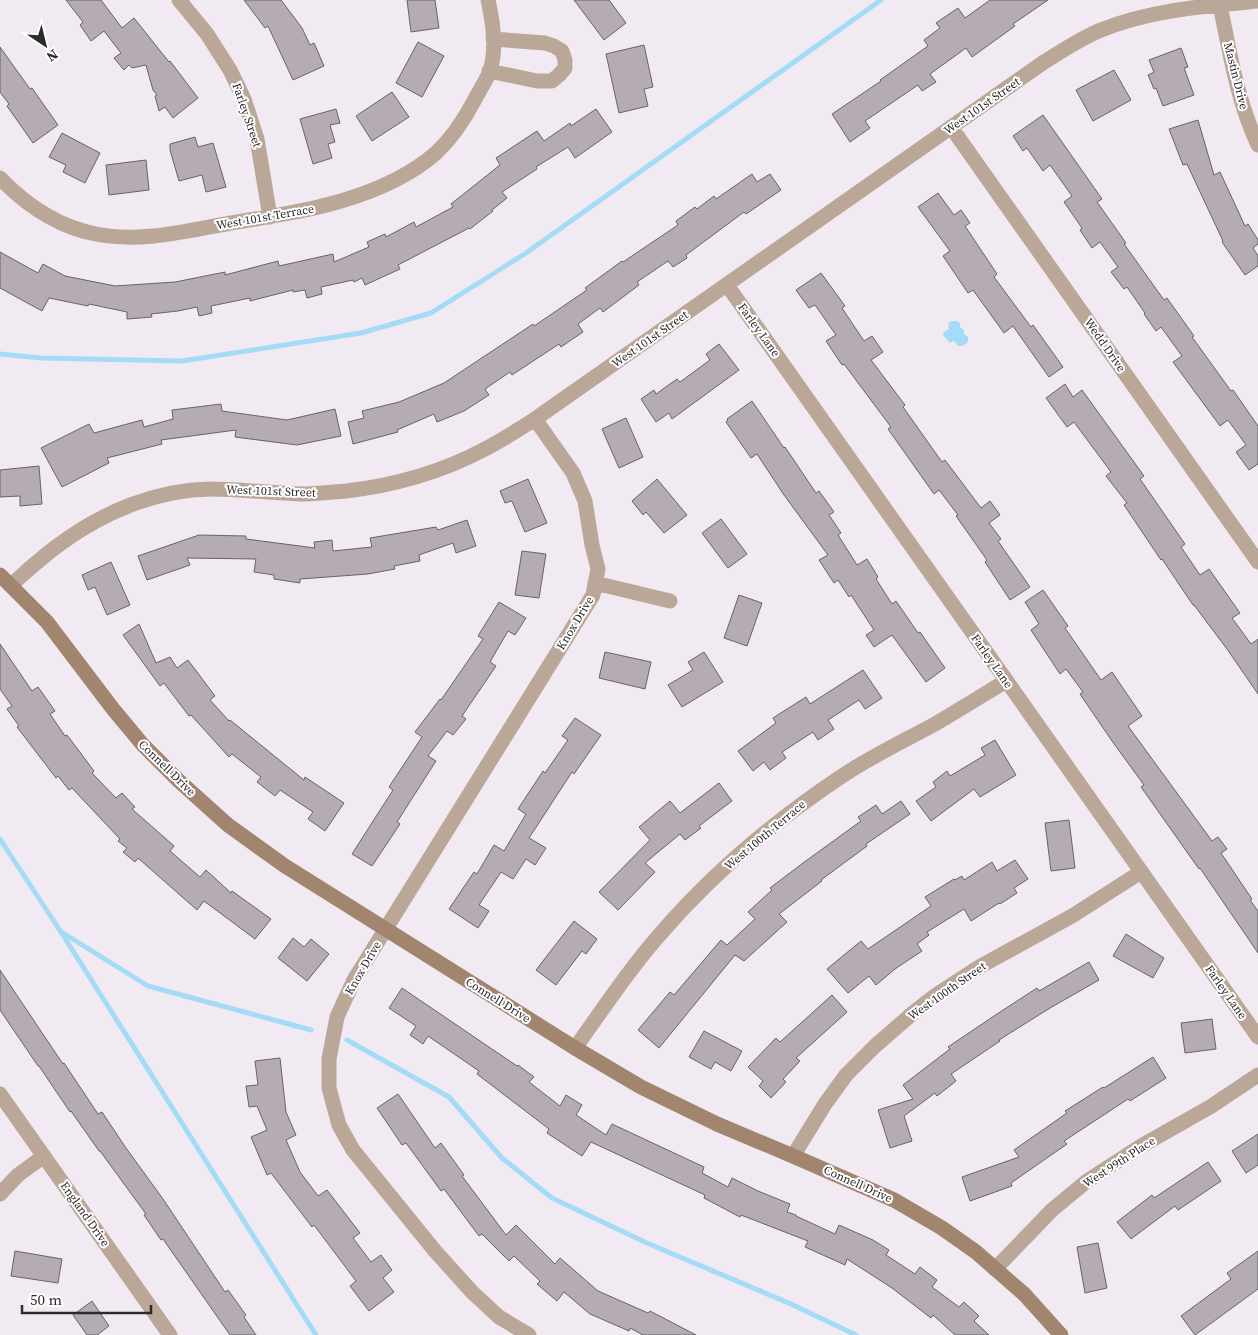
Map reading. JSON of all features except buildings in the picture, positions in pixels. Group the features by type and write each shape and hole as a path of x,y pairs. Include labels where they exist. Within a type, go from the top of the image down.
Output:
{"street":[{"name":"Farley Street","path":"179,0 207,34 230,70 244,99 257,139 270,217"},
{"name":"West 101st Terrace","path":"0,178 38,210 53,219 80,230 123,237 155,236 270,217 332,204 384,185 410,172 438,151 456,130 469,111 490,71 493,39 488,0"},
{"name":"West 101st Street","path":"6,580 88,524 143,501 177,493 207,490 301,494 347,491 392,484 442,469 482,451 535,419 1044,62 1070,46 1100,30 1142,16 1173,10 1258,2"},
{"name":"Mastin Drive","path":"1220,5 1237,89 1248,123 1258,145"},
{"path":"490,71 537,81 552,81 559,76 564,68 565,60 562,51 554,46 493,39"},
{"name":"Wedd Drive","path":"952,127 1258,562"},
{"name":"Farley Lane","path":"727,285 1258,1037"},
{"name":"Knox Drive","path":"528,1335 498,1317 472,1292 435,1251 353,1150 339,1125 329,1088 329,1059 337,1017 354,980 592,595 598,569 585,501 573,473 535,419"},
{"name":"Connell Drive","path":"6,580 47,622 143,745 179,781 228,825 285,866 575,1048 641,1087 717,1124 894,1200 942,1228 976,1252 1025,1295 1061,1335"},
{"name":"Knox Drive","path":"595,582 670,601"},
{"name":"West 100th Terrace","path":"575,1048 662,931 748,846 794,809 842,776 935,724 1006,681"},
{"name":"West 100th Street","path":"793,1156 825,1104 846,1075 875,1046 913,1013 979,967 1072,916 1141,872"},
{"name":"West 99th Place","path":"995,1269 1052,1210 1087,1181 1141,1146 1210,1107 1258,1075"},
{"name":"England Drive","path":"0,1094 4,1111 44,1156 170,1335"},
{"path":"0,1194 18,1174 44,1156"}],"water":[{"path":"949,322 960,323 964,334 968,337 968,342 963,346 958,346 954,341 950,343 943,335 949,329"}],"waterway":[{"path":"0,354 41,358 182,361 361,333 431,313 526,253 881,0"},
{"path":"0,839 316,1335"},
{"path":"63,933 148,986 311,1030"},
{"path":"347,1040 449,1097 502,1158 552,1198 647,1243 791,1304 856,1335"}]}
